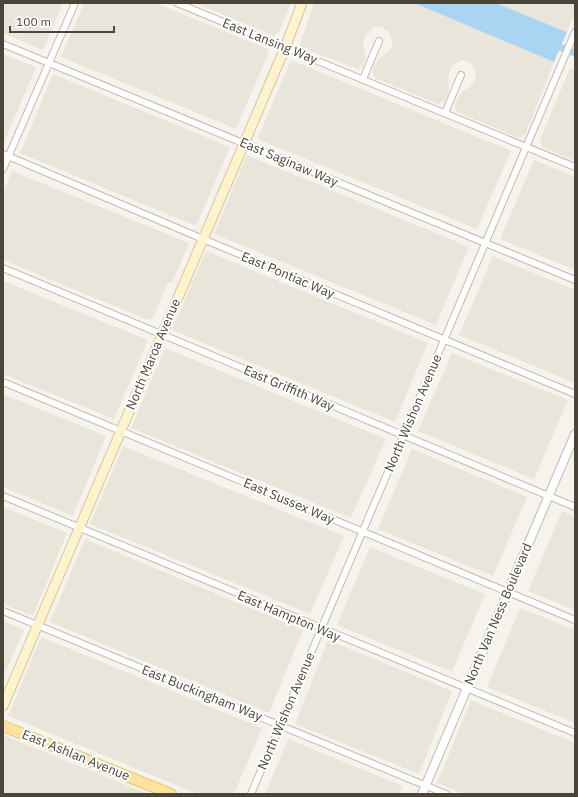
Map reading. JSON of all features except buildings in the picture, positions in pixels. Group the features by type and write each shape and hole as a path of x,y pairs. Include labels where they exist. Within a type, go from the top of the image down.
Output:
{"main road":[{"name":"North Maroa Avenue","path":"3,706 243,142 285,48 302,3"},
{"name":"East Ashlan Avenue","path":"3,726 171,794"}],"street":[{"path":"3,169 6,155 75,3"},
{"name":"East Lansing Way","path":"177,3 575,167"},
{"name":"North Wishon Avenue","path":"251,794 575,32"},
{"path":"363,79 378,42"},
{"name":"East Saginaw Way","path":"3,44 575,280"},
{"path":"445,113 461,75"},
{"name":"East Pontiac Way","path":"6,155 202,239 575,394"},
{"name":"East Griffith Way","path":"3,268 404,437 575,507"},
{"name":"East Sussex Way","path":"3,382 575,620"},
{"name":"North Van Ness Boulevard","path":"422,794 575,434"},
{"name":"East Hampton Way","path":"3,496 322,630 575,733"},
{"name":"East Buckingham Way","path":"3,611 446,794"}],"shaded area":[{"path":"3,3 63,3 43,50 3,33"},
{"path":"84,3 155,3 268,49 269,52 237,126 234,128 61,57"},
{"path":"195,3 291,3 279,32 274,36"},
{"path":"314,3 414,3 554,62 525,135 519,138 457,112 455,106 459,96 470,87 476,78 475,69 470,62 463,60 451,67 448,78 449,90 445,100 438,104 375,78 372,72 376,62 389,51 393,44 389,32 380,26 372,28 365,36 363,45 366,56 363,66 358,69 302,48 300,44"},
{"path":"496,3 575,3 575,13 567,32"},
{"path":"3,54 36,67 3,144"},
{"path":"293,61 511,151 477,229 260,140 258,137 290,62"},
{"path":"570,68 575,71 575,161 542,147 540,140"},
{"path":"53,74 230,147 196,226 20,153"},
{"path":"247,155 469,247 436,325 214,234"},
{"path":"534,160 575,177 575,270 500,239"},
{"path":"12,171 189,243 172,283 168,282 153,318 148,320 3,260 3,193"},
{"path":"206,251 428,343 395,422 172,330"},
{"path":"493,256 575,290 575,383 459,335"},
{"path":"3,281 148,340 114,419 3,374"},
{"path":"165,348 386,439 351,518 131,428"},
{"path":"452,353 568,400 534,479 418,431"},
{"path":"3,394 106,436 73,516 3,487"},
{"path":"123,446 344,536 310,614 90,524"},
{"path":"412,449 527,497 493,576 378,529"},
{"path":"3,507 67,533 33,616 3,604"},
{"path":"562,511 575,517 575,610 528,591"},
{"path":"85,539 303,630 269,713 50,622"},
{"path":"370,547 485,594 452,672 337,625"},
{"path":"520,608 575,630 575,723 487,687"},
{"path":"3,621 24,630 3,678"},
{"path":"41,637 262,728 234,794 198,794 8,716"},
{"path":"328,640 452,691 419,774 295,724"},
{"path":"471,700 575,743 575,794 464,794 437,783"},
{"path":"3,735 111,779 148,794 3,794"},
{"path":"288,739 403,786 399,794 265,794"}],"water":[{"path":"414,3 496,3 567,32 554,62"}],"waterway":[{"path":"552,44 575,53"}]}
